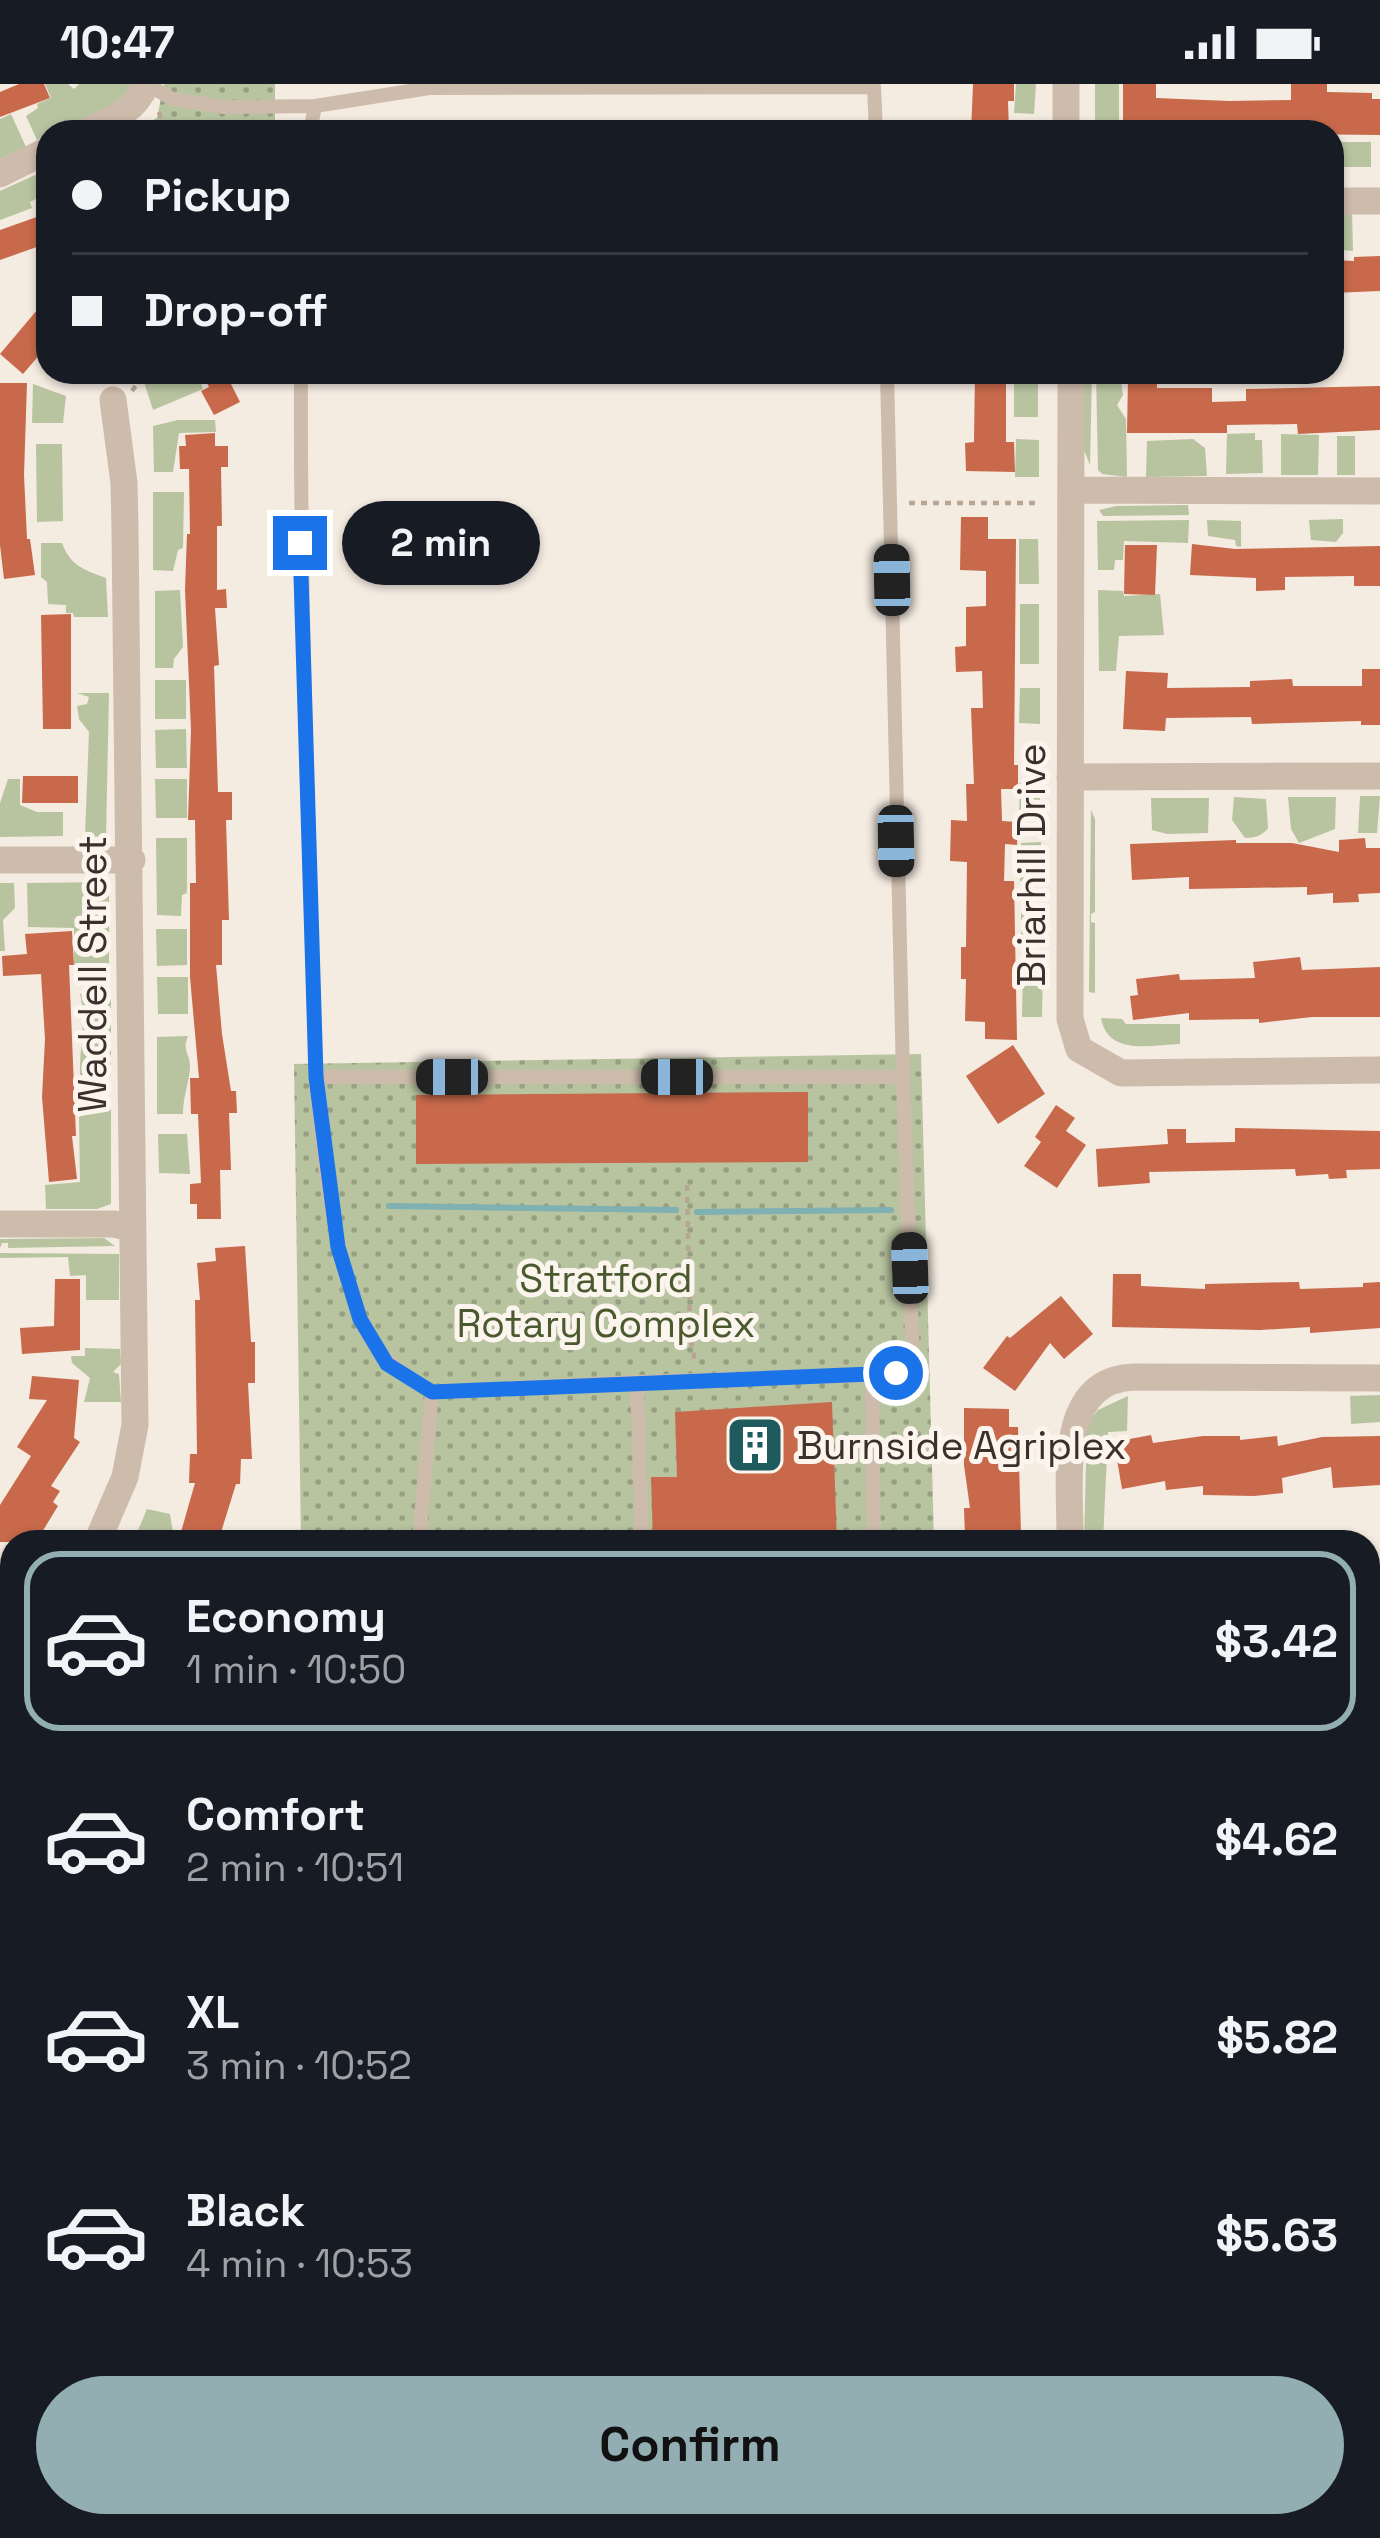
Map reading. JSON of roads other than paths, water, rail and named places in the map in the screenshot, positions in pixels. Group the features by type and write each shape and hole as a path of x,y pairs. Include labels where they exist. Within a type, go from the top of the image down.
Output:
{"street":[{"path":"110,120 139,100 146,84"},
{"path":"1066,84 1066,120"},
{"path":"0,174 36,156"},
{"path":"1344,201 1380,202"},
{"name":"Briarhill Drive","path":"1071,384 1070,1019 1078,1049 1121,1072 1380,1070"},
{"name":"Waddell Street","path":"102,1530 125,1477 135,1425 132,860 124,484 113,400"},
{"path":"1072,490 1380,491"},
{"path":"1070,777 1380,776"},
{"path":"0,860 132,860"},
{"path":"0,1224 132,1228"},
{"path":"1059,1530 1076,1419 1088,1397 1108,1382 1134,1377 1380,1378"}],"lane":[{"path":"146,84 172,99 224,107 315,106 429,88 874,87 875,120"},
{"path":"312,120 315,106"},
{"path":"301,384 299,586 316,1077 338,1247 360,1319 387,1364 432,1392 872,1375 896,1373 913,1364 887,384"},
{"path":"316,1077 903,1077"},
{"path":"872,1375 874,1530"},
{"path":"637,1382 642,1530"},
{"path":"420,1530 432,1392"}],"waterway":[{"path":"389,1206 676,1210"},
{"path":"697,1212 891,1210"}],"place":[{"name":"Burnside Agriplex","path":"755,1445"}],"park label":[{"name":"Stratford Rotary Complex","path":"606,1300"}]}
